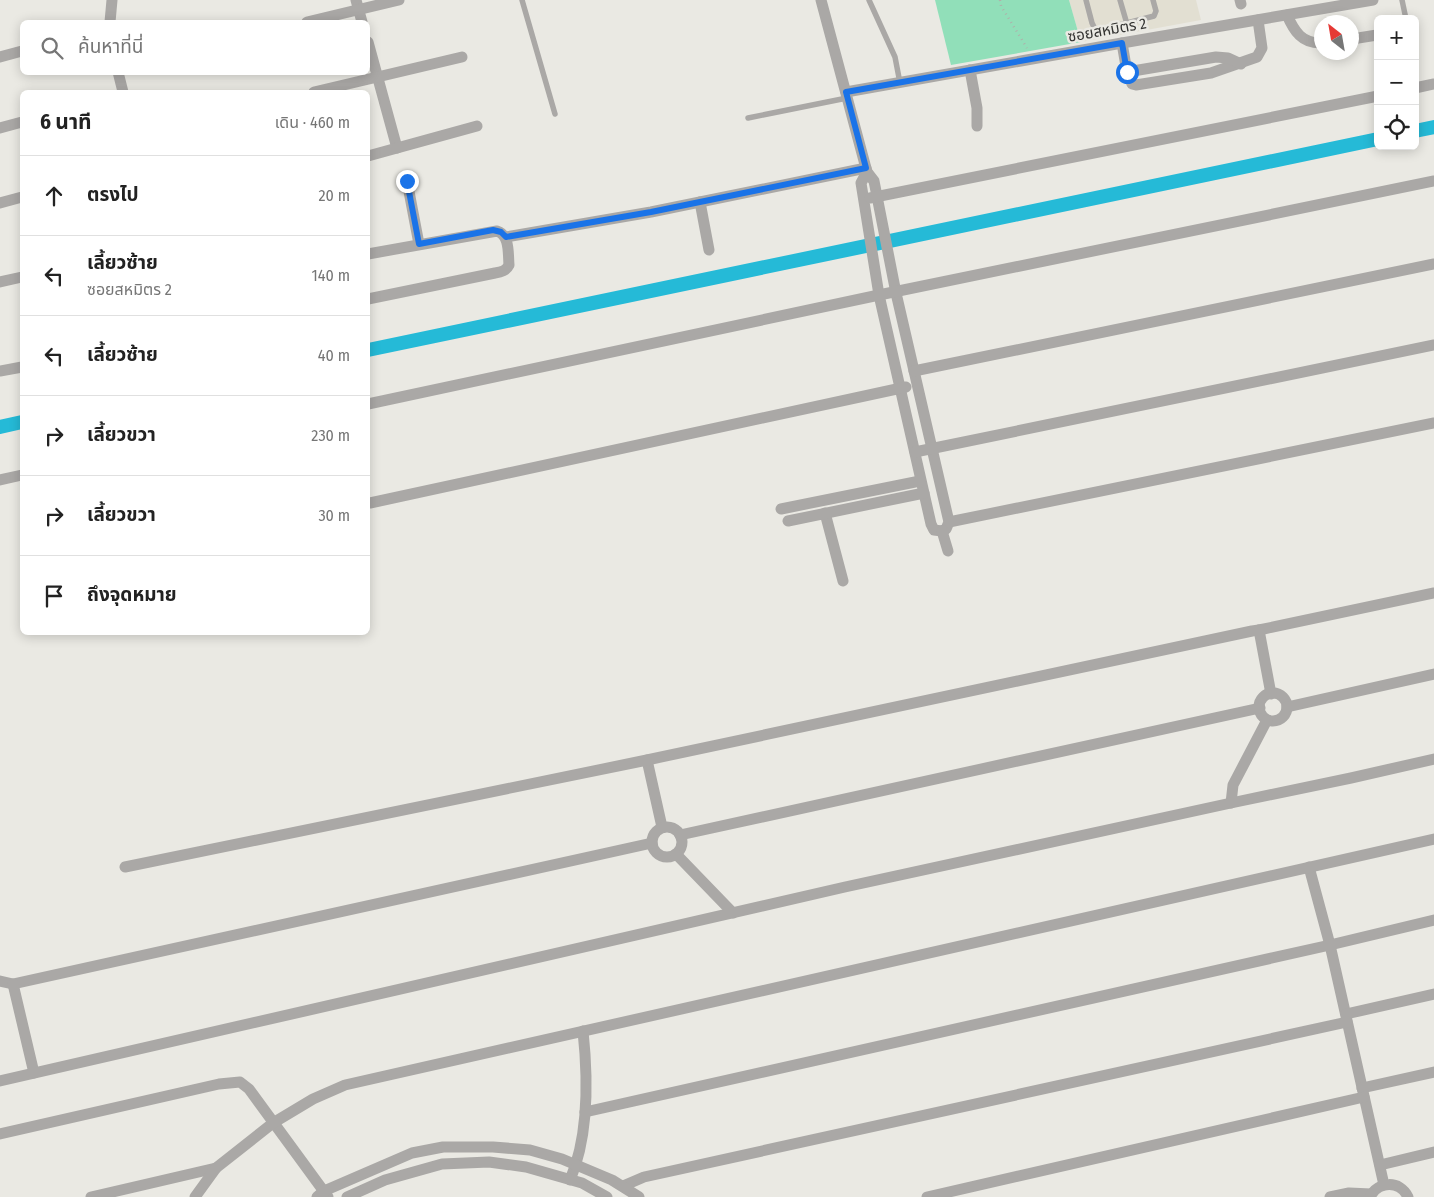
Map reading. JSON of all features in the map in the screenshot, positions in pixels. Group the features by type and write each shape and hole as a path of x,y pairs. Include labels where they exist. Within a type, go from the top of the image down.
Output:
{"street":[{"path":"110,20 112,0"},
{"path":"313,20 357,5 399,0"},
{"path":"821,0 866,170 874,182 896,293 932,448 948,551"},
{"name":"ซอยสหมิตร 2","path":"847,95 970,70 1287,15 1334,4 1373,0"},
{"path":"357,5 361,20"},
{"path":"1287,15 1294,31 1301,38 1314,44"},
{"path":"1122,43 1127,72 1216,57 1228,58 1241,64 1258,56 1262,48 1258,20"},
{"path":"1359,38 1374,35"},
{"path":"370,50 397,148"},
{"path":"0,57 20,52"},
{"path":"322,90 462,57"},
{"path":"970,70 977,126"},
{"path":"119,75 122,90"},
{"path":"1419,87 1434,84"},
{"path":"864,199 1374,97"},
{"path":"0,128 20,123"},
{"path":"370,155 478,126"},
{"path":"866,170 861,183 879,295 930,524 934,530 1434,423"},
{"path":"506,237 866,170"},
{"path":"407,181 419,244"},
{"path":"370,404 879,295 1434,181"},
{"path":"0,203 20,198"},
{"path":"700,202 709,250"},
{"path":"370,254 493,230 501,232 506,237 509,265 503,272 370,299"},
{"path":"914,371 1434,264"},
{"path":"0,282 20,277"},
{"path":"915,452 1434,345"},
{"path":"0,371 20,367"},
{"path":"370,502 917,384"},
{"path":"0,480 20,475"},
{"path":"781,509 920,481"},
{"path":"788,521 924,493"},
{"path":"825,514 843,581"},
{"path":"125,867 647,760 1434,593"},
{"path":"1259,630 1271,694"},
{"path":"1287,707 1434,674"},
{"path":"1271,694 1284,698 1287,707 1281,719 1276,721 1267,720 1263,717 1260,708 1262,699 1271,694"},
{"path":"680,835 1260,708"},
{"path":"1230,803 1233,785 1267,720"},
{"path":"0,1081 733,913 1434,759"},
{"path":"647,760 662,827"},
{"path":"662,827 673,828 680,835 681,845 676,854 666,857 660,856 653,848 654,834 662,827"},
{"path":"195,1197 216,1168 273,1122 313,1099 345,1085 1434,839"},
{"path":"0,981 13,984 652,843"},
{"path":"676,854 733,913"},
{"path":"1308,867 1330,945 1384,1185"},
{"path":"585,1112 1434,920"},
{"path":"13,984 34,1073"},
{"path":"623,1186 644,1177 1347,1018 1434,994"},
{"path":"570,1180 577,1164 585,1112 587,1069 583,1032"},
{"path":"927,1197 1363,1093 1434,1072"},
{"path":"0,1134 219,1084 240,1082 249,1089 323,1195 412,1153 443,1147 493,1147 530,1150 577,1164 623,1186 638,1197"},
{"path":"1380,1165 1434,1152"},
{"path":"347,1197 385,1180 442,1164 489,1162 526,1167 582,1183 607,1197"},
{"path":"91,1197 216,1168"},
{"path":"1330,1197 1349,1193 1370,1195 1377,1188 1392,1184 1400,1188 1408,1197"}],"lane":[{"path":"522,0 555,114"},
{"path":"869,0 895,57 900,83"},
{"path":"1086,0 1092,24 1100,30 1154,16 1156,11 1153,0"},
{"path":"1120,0 1127,24"},
{"path":"1402,0 1405,15"},
{"path":"748,118 847,95"}],"path":[{"path":"1000,0 1001,6 1034,59"}],"shaded area":[{"path":"1069,0 1196,0 1201,20 1081,42"}],"green space":[{"path":"935,0 1069,0 1081,42 951,65"}],"waterway":[{"path":"1419,130 1434,127"},
{"path":"370,350 1374,140"},
{"path":"0,427 20,422"}],"route":[{"path":"407,181 419,244 493,230 501,232 506,237 651,212 866,168 846,92 1122,43 1127,72"}]}
